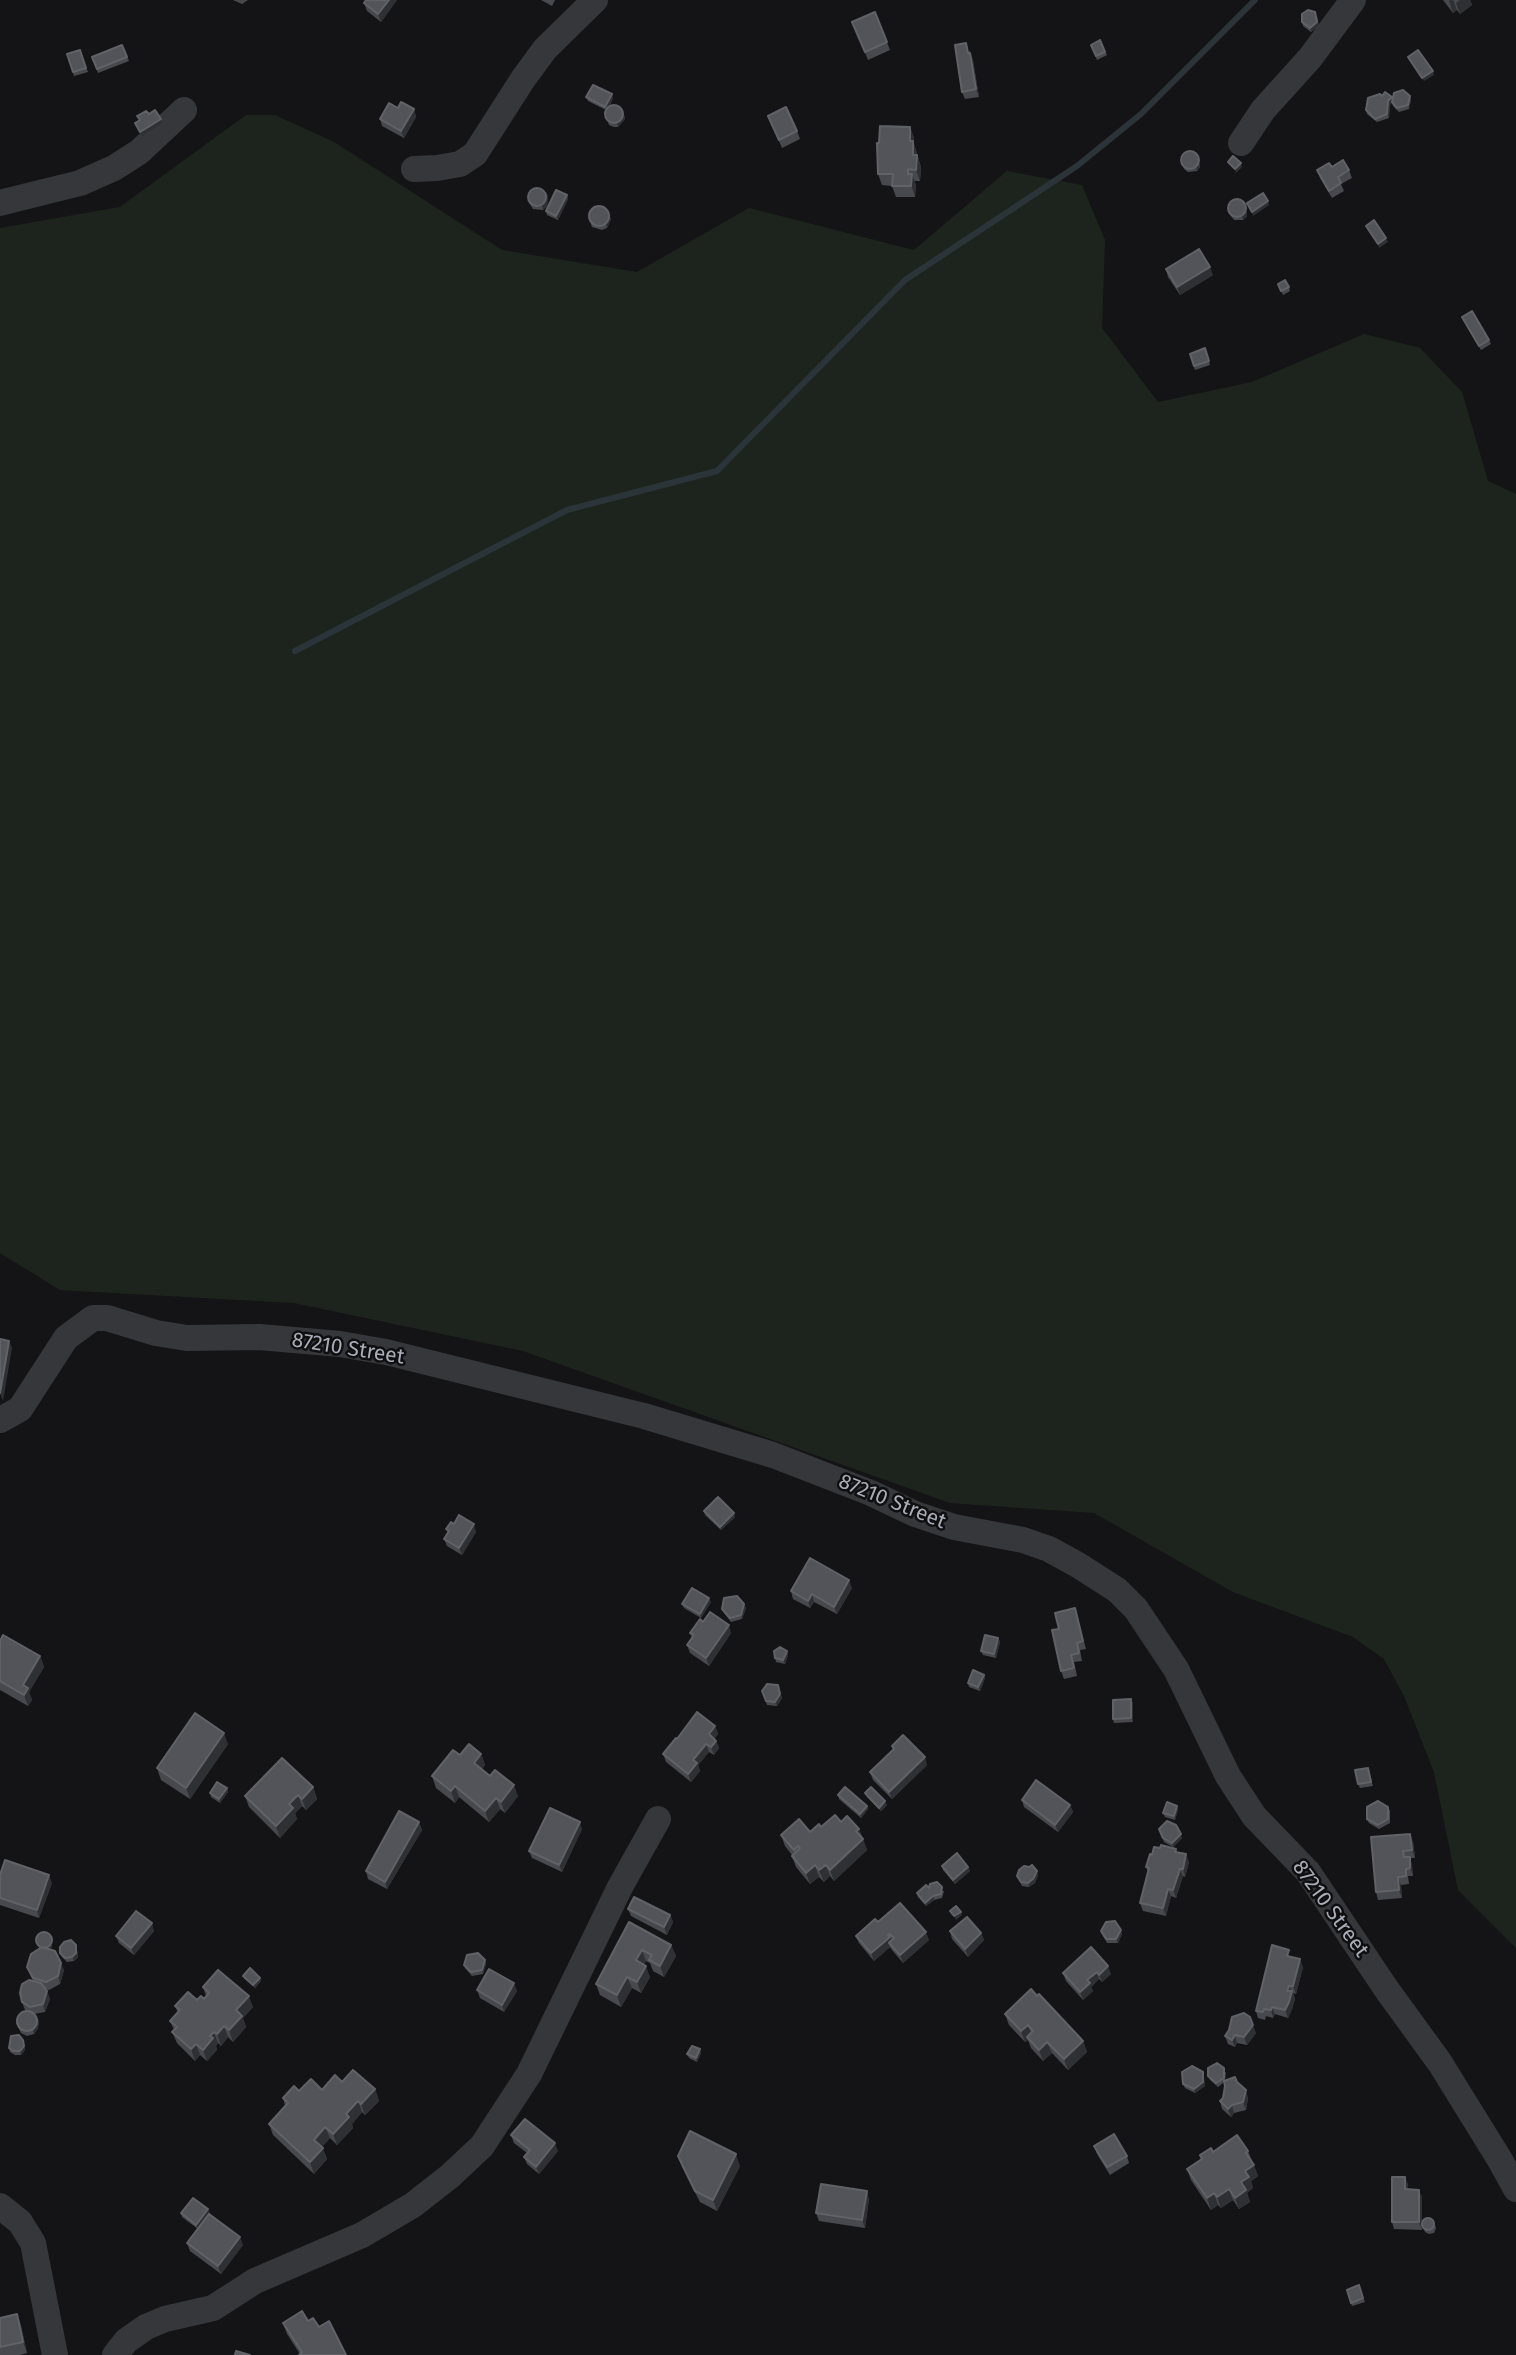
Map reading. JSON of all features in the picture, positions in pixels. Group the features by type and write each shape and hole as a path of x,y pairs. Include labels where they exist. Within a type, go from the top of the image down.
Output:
{"street":[{"path":"414,169 438,168 460,163 475,154 545,49 596,0"},
{"path":"1241,143 1263,110 1310,58 1353,0"},
{"path":"0,203 80,183 114,168 139,152 184,110"},
{"name":"87210 Street","path":"0,1420 20,1409 66,1338 93,1318 107,1318 156,1333 187,1338 259,1337 340,1344 386,1352 644,1416 773,1455 871,1493 915,1514 954,1527 1023,1540 1048,1549 1117,1590 1136,1609 1176,1669 1234,1786 1254,1816 1308,1872 1440,2063 1516,2189"},
{"path":"115,2355 127,2341 146,2327 165,2319 213,2308 255,2281 362,2235 413,2205 482,2146 529,2074 620,1887 658,1819"},
{"path":"0,2206 20,2222 33,2243 55,2355"}],"shaded area":[{"path":"246,115 275,115 334,142 502,250 637,272 749,208 914,250 1007,171 1082,185 1105,240 1102,328 1158,402 1252,382 1364,334 1420,348 1462,392 1488,481 1516,494 1516,1948 1458,1890 1434,1772 1404,1696 1384,1659 1353,1637 1233,1592 1094,1513 950,1503 523,1351 294,1303 60,1290 0,1253 0,228 120,207"}],"building":[{"path":"366,0 389,0 378,14 364,3"},
{"path":"1308,10 1315,12 1317,22 1310,28 1302,22 1302,14"},
{"path":"875,12 887,42 865,52 852,22"},
{"path":"1100,40 1105,52 1096,56 1091,45"},
{"path":"966,43 976,89 962,92 955,45"},
{"path":"122,45 127,57 97,69 92,57"},
{"path":"80,50 86,68 73,72 67,54"},
{"path":"1418,50 1433,71 1422,78 1408,57"},
{"path":"593,85 612,94 605,107 586,97"},
{"path":"1403,90 1410,96 1408,105 1397,108 1392,102 1394,93"},
{"path":"1385,92 1392,97 1388,101 1387,114 1375,119 1366,110 1368,98 1380,94 1382,96"},
{"path":"401,102 414,109 401,131 380,119 389,103 398,108"},
{"path":"614,105 620,108 623,114 620,120 614,123 608,120 605,114 608,108"},
{"path":"786,107 797,131 779,140 768,116"},
{"path":"155,110 161,119 140,132 135,123 140,120 137,116"},
{"path":"880,126 910,127 913,155 917,155 916,170 908,169 908,174 912,174 911,186 892,186 893,174 878,174 877,143"},
{"path":"1190,151 1196,154 1199,160 1196,166 1190,169 1184,166 1181,160 1184,154"},
{"path":"1233,156 1241,163 1235,169 1228,162"},
{"path":"1343,160 1349,170 1338,177 1341,183 1329,191 1317,170 1329,163 1332,167"},
{"path":"533,188 541,188 546,197 544,204 533,206 528,201 528,193"},
{"path":"556,190 567,195 556,216 546,211"},
{"path":"1263,193 1268,201 1252,212 1247,203"},
{"path":"1237,199 1243,202 1246,208 1243,214 1237,217 1231,214 1228,208 1231,202"},
{"path":"599,206 606,209 609,216 606,223 599,226 592,223 589,216 592,209"},
{"path":"1374,220 1386,238 1378,244 1366,226"},
{"path":"1199,249 1210,267 1177,287 1166,269"},
{"path":"1285,280 1289,287 1281,291 1278,284"},
{"path":"1472,311 1489,340 1479,346 1462,317"},
{"path":"1205,348 1209,361 1194,366 1190,354"},
{"path":"0,1339 9,1341 0,1393"},
{"path":"718,1497 734,1513 720,1527 704,1511"},
{"path":"459,1515 474,1524 459,1548 444,1539 449,1531 446,1529 451,1522 454,1524"},
{"path":"810,1558 849,1580 834,1607 812,1594 808,1601 791,1591"},
{"path":"692,1588 709,1598 700,1614 682,1604"},
{"path":"737,1596 744,1604 741,1615 730,1618 722,1609 724,1598"},
{"path":"1075,1608 1083,1641 1077,1643 1079,1653 1071,1655 1074,1668 1061,1671 1052,1630 1059,1629 1055,1613"},
{"path":"710,1612 729,1625 706,1658 687,1645 694,1635 690,1633 700,1619 703,1622"},
{"path":"3,1635 40,1656 23,1685 28,1688 24,1695 0,1681 0,1641"},
{"path":"985,1635 998,1638 994,1654 981,1651"},
{"path":"780,1647 787,1651 783,1660 775,1658 774,1651"},
{"path":"973,1670 984,1675 978,1687 968,1683"},
{"path":"767,1684 778,1685 780,1694 775,1702 766,1701 762,1691"},
{"path":"1131,1699 1131,1718 1113,1719 1113,1700"},
{"path":"697,1712 715,1726 709,1734 716,1741 711,1747 706,1744 693,1760 697,1763 688,1774 663,1754"},
{"path":"195,1713 224,1733 186,1788 157,1768"},
{"path":"903,1735 925,1757 889,1792 870,1772 894,1749 892,1746"},
{"path":"469,1744 481,1754 474,1763 490,1776 495,1770 514,1785 501,1802 496,1798 485,1811 455,1786 451,1791 432,1776 453,1750 460,1755"},
{"path":"282,1758 313,1787 302,1799 298,1795 289,1804 293,1808 276,1826 245,1796"},
{"path":"1368,1768 1371,1782 1358,1784 1355,1770"},
{"path":"1036,1780 1070,1805 1055,1825 1022,1800"},
{"path":"217,1782 227,1788 219,1799 210,1793"},
{"path":"845,1787 867,1806 860,1814 838,1795"},
{"path":"871,1787 885,1801 879,1808 865,1793"},
{"path":"1378,1801 1388,1807 1388,1819 1378,1825 1367,1819 1367,1807"},
{"path":"1167,1802 1177,1806 1174,1816 1163,1813"},
{"path":"550,1808 580,1822 559,1865 529,1851"},
{"path":"399,1811 419,1822 385,1882 366,1871"},
{"path":"835,1815 841,1822 847,1816 859,1829 856,1831 863,1839 830,1870 826,1865 819,1870 815,1865 806,1873 792,1856 800,1848 798,1846 794,1850 781,1835 799,1819 810,1832"},
{"path":"1167,1821 1176,1825 1181,1834 1172,1843 1163,1838 1159,1829"},
{"path":"1410,1834 1412,1850 1403,1851 1404,1857 1410,1857 1410,1868 1406,1869 1406,1876 1398,1877 1399,1890 1376,1892 1371,1837"},
{"path":"1161,1845 1186,1854 1183,1869 1180,1869 1173,1890 1168,1889 1163,1908 1140,1903 1150,1854 1152,1855 1154,1847 1160,1848"},
{"path":"957,1853 968,1867 953,1880 942,1866"},
{"path":"5,1860 49,1875 37,1910 0,1898 0,1875"},
{"path":"1032,1865 1037,1871 1033,1879 1028,1883 1021,1882 1017,1876 1019,1870"},
{"path":"937,1882 942,1887 941,1894 933,1896 925,1903 917,1893 926,1885 929,1888 930,1884"},
{"path":"634,1897 670,1915 664,1927 628,1909"},
{"path":"900,1903 926,1932 900,1955 889,1943 894,1938 890,1934 890,1937 871,1953 856,1936 875,1919 878,1922"},
{"path":"956,1906 961,1912 954,1916 950,1911"},
{"path":"136,1911 152,1923 131,1948 116,1936"},
{"path":"967,1917 981,1933 965,1949 950,1931"},
{"path":"1115,1921 1121,1930 1116,1939 1106,1939 1101,1931 1106,1922"},
{"path":"629,1922 671,1945 660,1966 649,1960 652,1955 642,1950 636,1960 646,1966 637,1982 627,1977 617,1995 596,1984"},
{"path":"44,1932 52,1940 44,1948 36,1940"},
{"path":"71,1940 76,1945 76,1953 65,1958 60,1953 60,1947"},
{"path":"1272,1945 1289,1950 1287,1956 1300,1959 1293,1986 1289,1986 1287,1991 1292,1991 1285,2010 1272,2007 1271,2010 1264,2009 1263,2012 1256,2011"},
{"path":"42,1947 55,1951 61,1963 58,1976 46,1982 33,1978 27,1967 31,1954"},
{"path":"1091,1947 1108,1966 1099,1975 1097,1972 1087,1980 1090,1983 1080,1992 1063,1973"},
{"path":"478,1953 485,1960 482,1970 471,1972 464,1965 467,1955"},
{"path":"250,1968 260,1978 253,1985 243,1976"},
{"path":"489,1969 514,1983 502,2005 477,1990"},
{"path":"218,1970 249,1996 236,2010 242,2016 229,2030 224,2026 217,2034 214,2032 210,2036 213,2038 203,2050 196,2044 191,2049 172,2032 177,2027 170,2021 180,2010 175,2006 188,1992 197,2000 201,1996 204,1999 209,1993 203,1987"},
{"path":"29,1980 41,1983 47,1991 43,2004 30,2007 22,2002 22,1984"},
{"path":"1031,1989 1037,1996 1039,1994 1083,2041 1064,2059 1047,2042 1039,2050 1027,2037 1033,2031 1028,2025 1021,2031 1005,2014"},
{"path":"23,2011 31,2011 37,2021 31,2031 23,2031 17,2025 17,2017"},
{"path":"1244,2013 1250,2017 1253,2025 1244,2037 1235,2035 1232,2040 1225,2036 1232,2017"},
{"path":"19,2035 24,2046 20,2051 13,2051 9,2048 11,2036"},
{"path":"692,2046 700,2049 696,2058 687,2054"},
{"path":"1217,2063 1224,2068 1224,2078 1216,2083 1208,2076 1208,2068"},
{"path":"1192,2066 1203,2072 1203,2082 1194,2089 1183,2084 1182,2072"},
{"path":"353,2070 375,2089 361,2104 358,2101 346,2114 349,2117 333,2134 325,2127 314,2140 323,2148 310,2162 269,2124 288,2103 283,2098 294,2086 299,2091 311,2079 322,2090 335,2075 342,2082"},
{"path":"1235,2077 1246,2090 1243,2102 1228,2109 1220,2101 1223,2098 1224,2081"},
{"path":"525,2119 555,2143 536,2167 524,2157 530,2150 511,2135"},
{"path":"690,2131 736,2154 713,2200 695,2191 678,2156"},
{"path":"1114,2134 1127,2156 1107,2167 1094,2146"},
{"path":"1237,2135 1254,2165 1245,2171 1249,2177 1241,2182 1246,2190 1235,2198 1229,2189 1217,2197 1214,2193 1207,2198 1187,2169 1202,2159 1200,2155 1211,2148 1213,2152"},
{"path":"1392,2177 1405,2177 1405,2189 1419,2190 1419,2222 1392,2222"},
{"path":"821,2184 867,2191 862,2220 816,2213"},
{"path":"193,2198 208,2209 196,2225 181,2213"},
{"path":"209,2214 240,2237 218,2266 187,2243"},
{"path":"1423,2219 1433,2219 1433,2229 1423,2229"},
{"path":"1359,2285 1363,2298 1351,2303 1347,2290"},
{"path":"302,2311 308,2321 313,2318 319,2327 329,2321 346,2355 299,2355 302,2352 283,2323"},
{"path":"17,2314 23,2342 0,2347 0,2318"}],"waterway":[{"path":"295,651 567,510 717,471 905,280 1077,166 1141,114 1255,0"}]}
